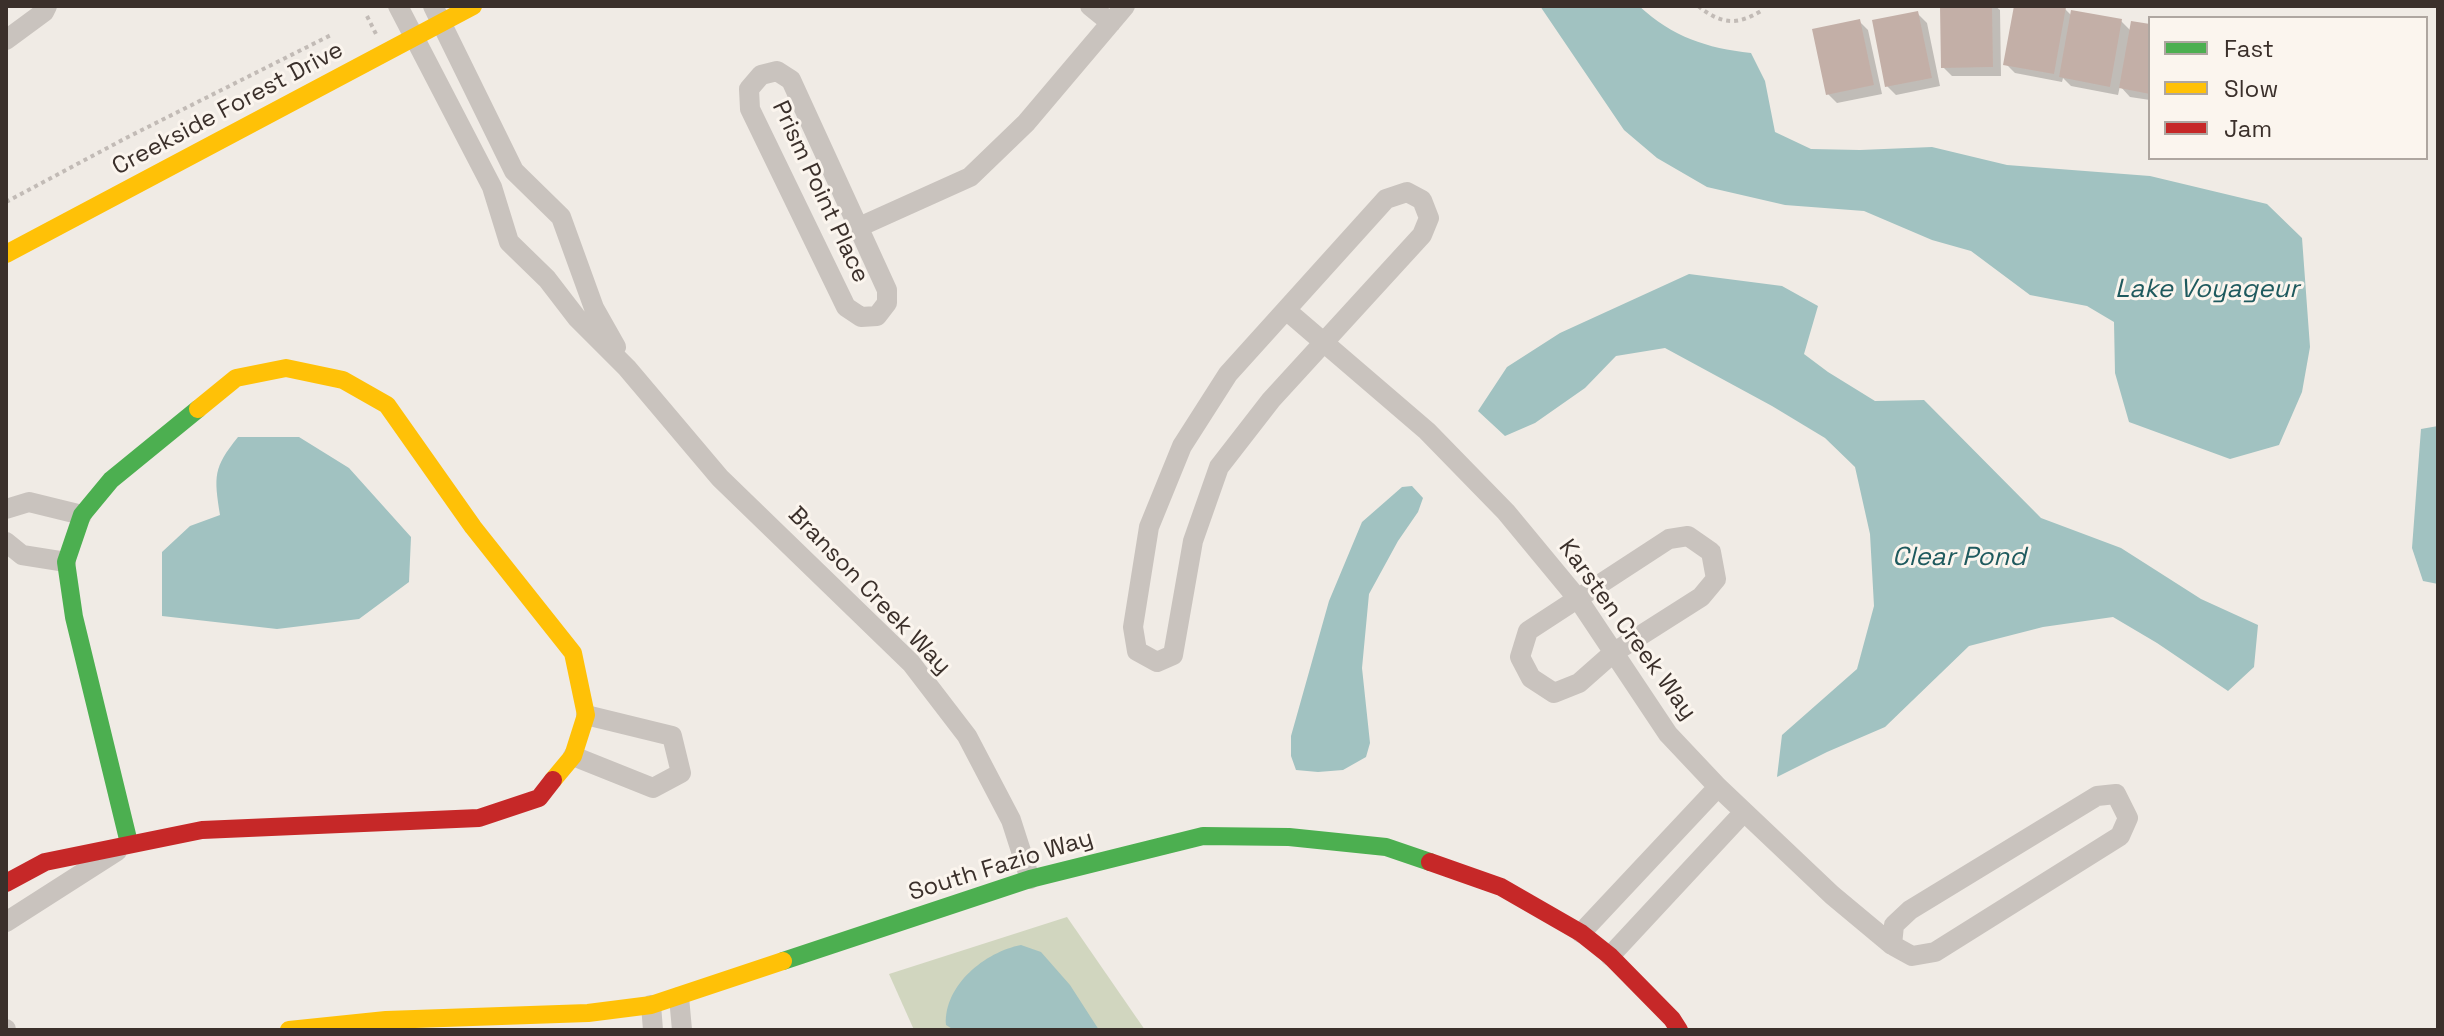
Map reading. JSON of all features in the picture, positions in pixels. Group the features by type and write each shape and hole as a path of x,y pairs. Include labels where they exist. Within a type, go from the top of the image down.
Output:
{"street":[{"path":"6,40 44,12 47,6"},
{"name":"Branson Creek Way","path":"398,6 492,187 509,242 547,279 577,318 627,368 720,478 911,663 967,736 1011,820 1030,879"},
{"name":"Creekside Forest Drive","path":"6,254 415,38 438,14 473,6"},
{"path":"1090,6 1111,23"},
{"path":"859,227 970,177 1026,123 1125,6"},
{"name":"Branson Creek Way","path":"438,14 514,171 561,217 594,308 627,368"},
{"name":"Prism Point Place","path":"777,71 791,80 859,227 887,290 887,303 877,316 861,317 846,307 756,123 750,109 749,89 761,75 777,71"},
{"path":"492,187 514,171"},
{"path":"1407,192 1422,200 1429,218 1422,235 1271,400 1219,467 1193,541 1173,655 1157,662 1137,651 1133,627 1149,527 1182,446 1228,374 1286,310 1386,199 1407,192"},
{"path":"547,279 575,258"},
{"name":"Karsten Creek Way","path":"1286,310 1427,431 1506,512 1578,599 1668,734 1718,787 1832,895 1892,945"},
{"path":"6,883 45,862 202,830 479,818 539,798 573,756 586,715 573,653 473,527 387,405 343,380 286,368 236,378 111,480 82,515 66,562 74,617 129,843"},
{"path":"6,509 29,502 82,515"},
{"path":"1688,536 1711,552 1716,579 1701,597 1613,653 1579,683 1554,693 1531,678 1520,657 1528,631 1578,599 1669,539 1688,536"},
{"path":"6,542 22,555 66,562"},
{"path":"573,756 653,788 681,773 672,736 586,715"},
{"path":"1581,933 1718,787"},
{"path":"2116,794 2128,818 2120,836 1935,952 1912,956 1892,945 1894,925 1910,910 2097,796 2116,794"},
{"path":"1610,956 1744,812"},
{"name":"South Fazio Way","path":"289,1030 386,1020 588,1013 651,1005 1030,879 1203,836 1289,837 1386,847 1501,887 1581,933 1610,956 1679,1030"},
{"path":"6,922 129,843"},
{"path":"679,997 682,1030"},
{"path":"651,1005 653,1030"}],"path":[{"path":"1698,6 1713,17 1733,23 1761,11 1761,6"},
{"path":"367,16 377,36"},
{"path":"6,202 331,35"}],"green space":[{"path":"1067,917 1145,1030 914,1030 889,974"}],"water":[{"name":"Lake Voyageur","path":"1540,6 1639,6 1665,26 1691,39 1719,48 1751,53 1765,81 1775,132 1811,149 1932,147 2007,165 2150,176 2267,204 2302,238 2310,347 2302,392 2279,445 2230,459 2129,422 2115,373 2114,322 2087,306 2030,295 1971,251 1932,240 1864,211 1785,205 1707,187 1657,158 1624,130"},
{"name":"Clear Pond","path":"1689,274 1782,286 1818,306 1804,354 1875,401 1924,400 2041,518 2121,548 2201,599 2258,625 2254,667 2228,691 2113,617 2043,627 1969,646 1885,727 1777,777 1782,735 1857,669 1874,606 1870,534 1855,467 1825,438 1665,348 1616,356 1585,388 1535,423 1505,436 1478,411 1507,367 1560,333"},
{"path":"2438,426 2438,584 2423,581 2412,548 2421,429"},
{"path":"238,437 299,437 349,468 411,537 409,582 359,619 277,629 162,616 162,552 190,526 220,515 217,473"},
{"path":"1412,486 1423,498 1418,512 1369,594 1362,668 1370,743 1366,757 1343,770 1296,770 1291,756 1291,736 1329,601 1362,522 1402,487"},
{"path":"1021,945 1041,952 1070,985 1099,1030 954,1030 946,1025 952,997 969,973 994,955"}],"building":[{"path":"1940,6 1992,6 1993,67 1941,68"},
{"path":"2014,6 2066,7 2054,74 2003,65"},
{"path":"2071,10 2122,19 2110,87 2059,77"},
{"path":"1918,11 1932,78 1885,87 1872,20"},
{"path":"1860,19 1874,85 1826,95 1812,29"},
{"path":"2131,21 2148,24 2148,94 2119,88"}],"traffic: fast":[{"path":"129,843 74,617 66,562 82,515 111,480 198,409"},
{"path":"783,961 1030,879 1203,836 1289,837 1386,847 1430,862"}],"traffic: slow":[{"path":"6,254 473,6"},
{"path":"198,409 236,378 286,368 343,380 387,405 473,527 573,653 586,715 573,756 553,780"},
{"path":"289,1030 386,1020 588,1013 651,1005 783,961"}],"traffic: jam":[{"path":"6,883 45,862 202,830 479,818 539,798 553,780"},
{"path":"1430,862 1501,887 1581,933 1610,956 1679,1030"}]}
